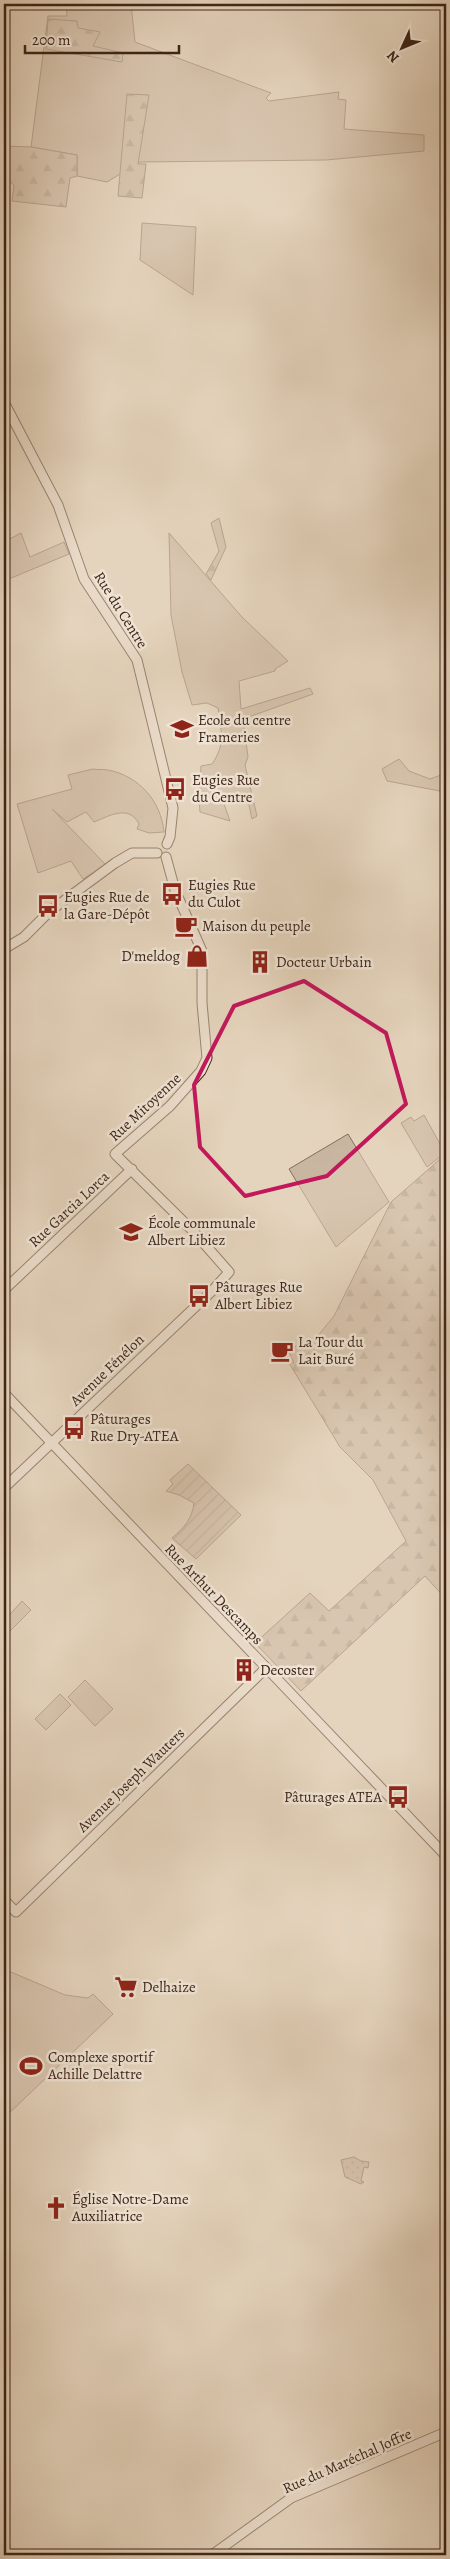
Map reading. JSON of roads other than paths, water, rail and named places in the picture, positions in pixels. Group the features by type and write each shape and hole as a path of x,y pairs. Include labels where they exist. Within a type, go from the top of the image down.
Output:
{"street":[{"name":"Rue du Centre","path":"4,402 58,505 84,579 136,660 173,808 171,833 167,844 170,851 161,855"},
{"path":"4,948 24,937 50,911 115,863 132,853 161,855"},
{"name":"Rue Mitoyenne","path":"132,1169 115,1154 170,1106 201,1071 208,1054 204,1026 202,948 161,855"},
{"name":"Avenue Fénélon","path":"4,1488 210,1293 229,1272 206,1245 132,1169"},
{"name":"Rue Garcia Lorca","path":"4,1290 132,1169"},
{"name":"Rue Arthur Descamps","path":"4,1393 146,1544 446,1856"},
{"name":"Avenue Joseph Wauters","path":"4,1900 16,1912 266,1668"},
{"name":"Rue du Maréchal Joffre","path":"212,2555 291,2498 446,2432"}],"place":[{"name":"Ecole du centre Frameries","path":"182,729"},
{"name":"Eugies Rue du Centre","path":"175,789"},
{"name":"Eugies Rue du Culot","path":"172,894"},
{"name":"Eugies Rue de la Gare-Dépôt","path":"48,906"},
{"name":"Maison du peuple","path":"186,926"},
{"name":"D'meldog","path":"197,956"},
{"name":"Docteur Urbain","path":"260,962"},
{"name":"École communale Albert Libiez","path":"131,1232"},
{"name":"Pâturages Rue Albert Libiez","path":"199,1296"},
{"name":"La Tour du Lait Buré","path":"282,1351"},
{"name":"Pâturages Rue Dry-ATEA","path":"74,1428"},
{"name":"Decoster","path":"244,1670"},
{"name":"Pâturages ATEA","path":"398,1797"},
{"name":"Delhaize","path":"126,1987"},
{"name":"Complexe sportif Achille Delattre","path":"31,2066"},
{"name":"Église Notre-Dame Auxiliatrice","path":"56,2208"}]}
